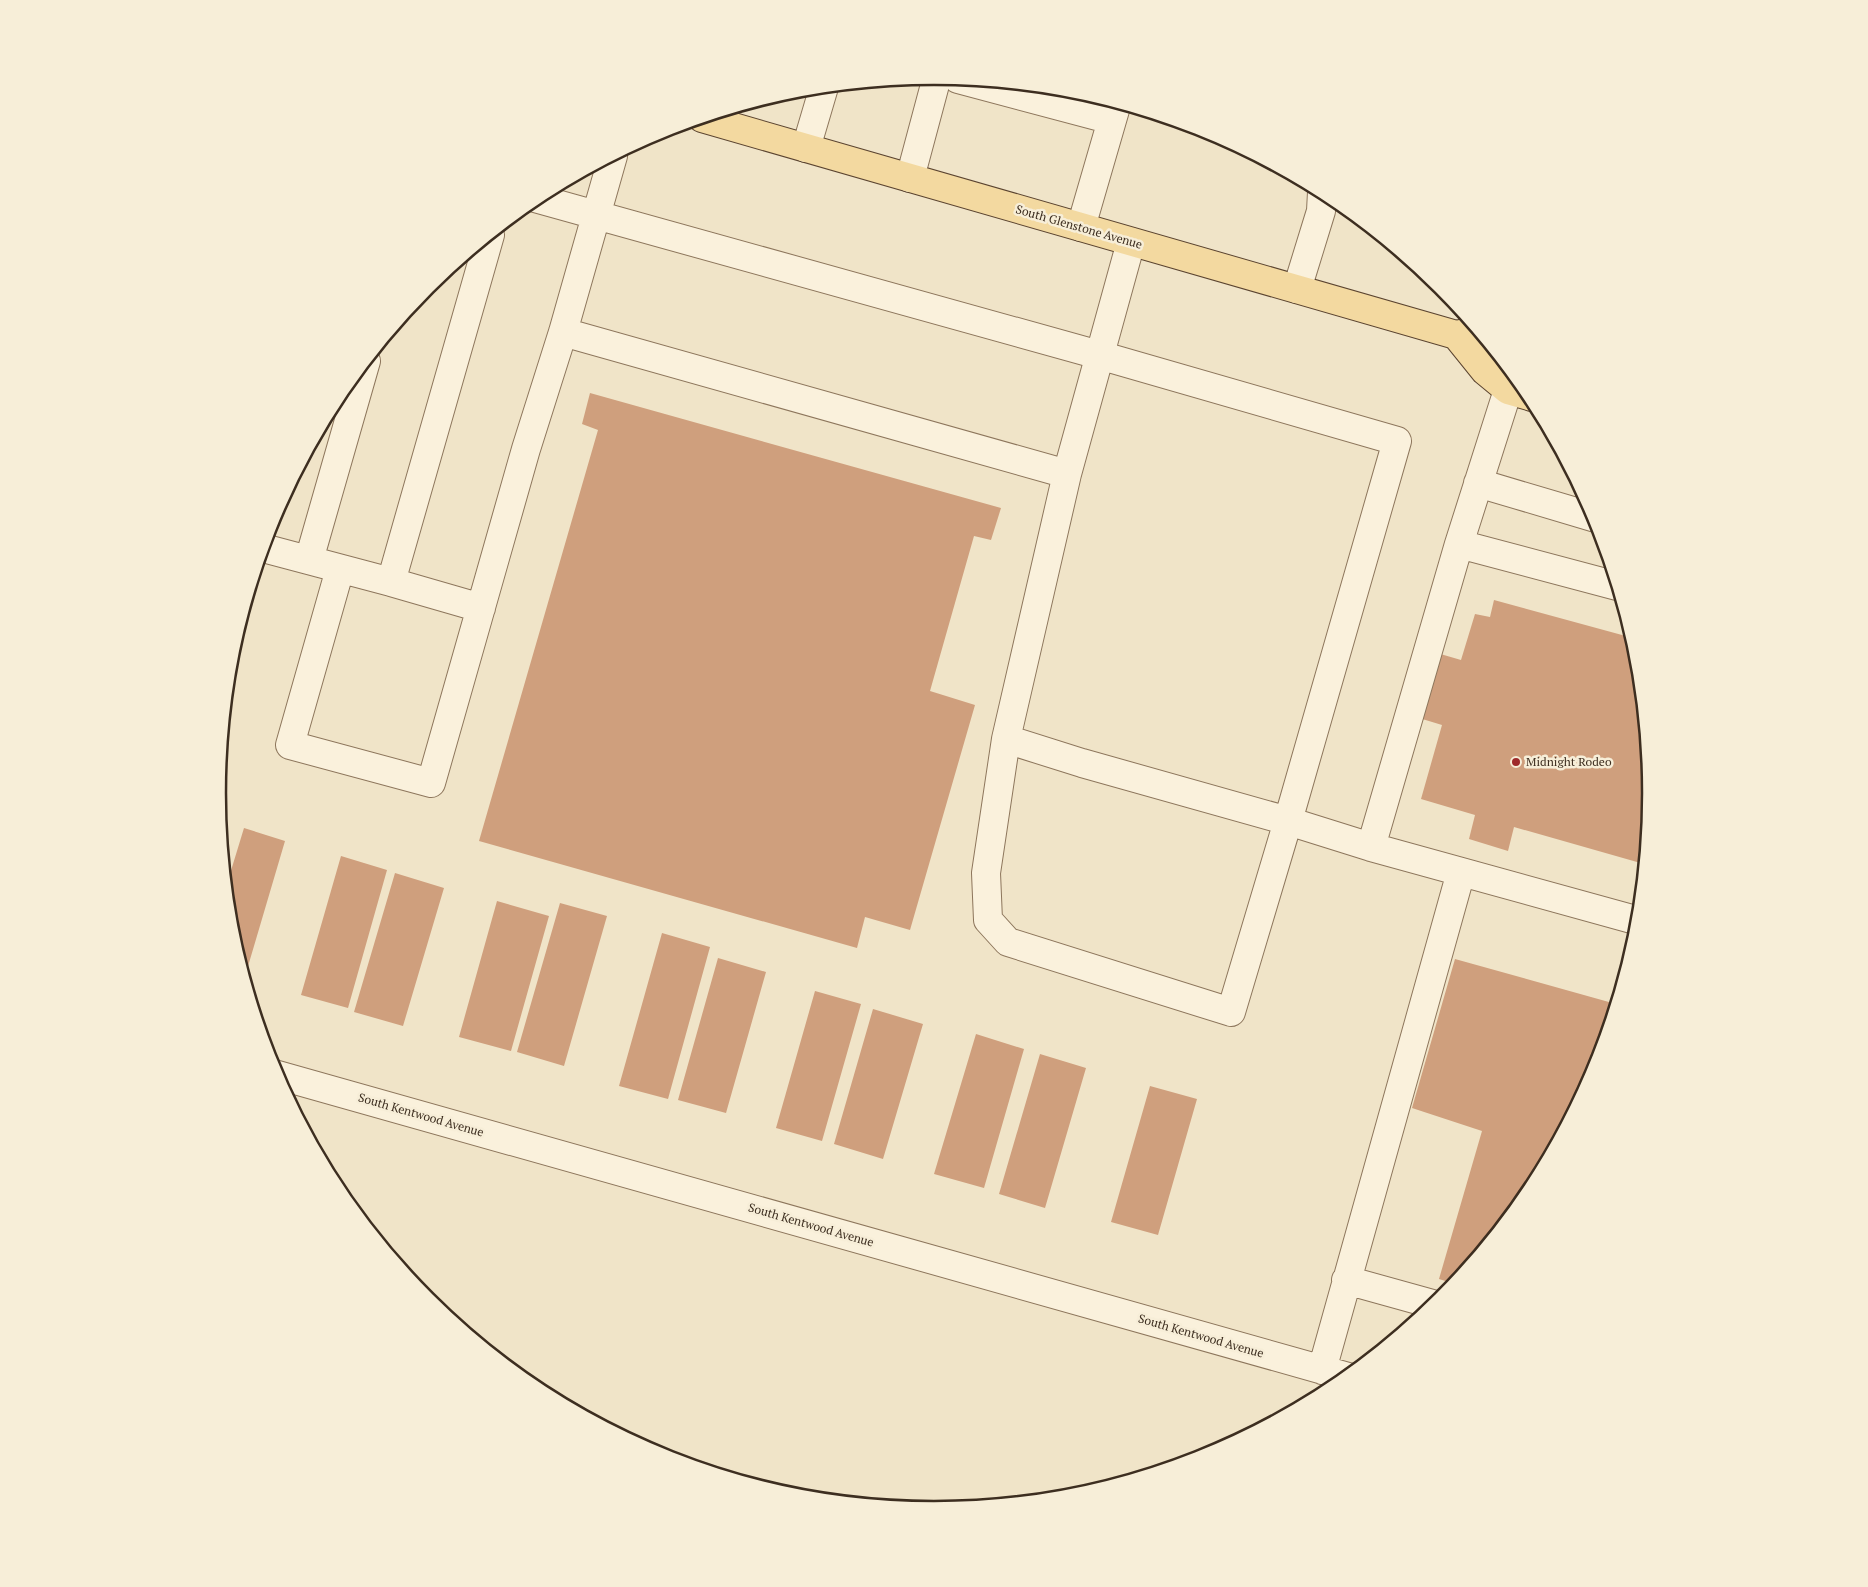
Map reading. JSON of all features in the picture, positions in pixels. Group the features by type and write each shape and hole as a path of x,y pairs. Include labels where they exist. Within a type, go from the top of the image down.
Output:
{"main road":[{"name":"South Glenstone Avenue","path":"715,120 1297,290 1467,328 1485,371 1518,392"}],"street":[{"path":"910,178 935,85"},
{"path":"1007,89 1115,112 1081,227"},
{"path":"806,148 822,95"},
{"path":"340,569 290,745 431,784 526,449 563,332 611,163"},
{"path":"1297,290 1321,211 1322,200"},
{"path":"545,201 1099,355 1396,441 1288,821 1231,1012 1008,942 988,920 986,873 1006,739 1067,474 1099,355 1131,242"},
{"path":"391,582 487,244"},
{"path":"563,332 1067,474"},
{"path":"309,560 361,377"},
{"path":"1371,847 1478,483 1519,395"},
{"path":"1478,483 1586,515"},
{"path":"1459,544 1610,584"},
{"path":"269,550 481,608"},
{"path":"1006,739 1371,847 1631,919"},
{"path":"1322,1370 1461,872"},
{"name":"South Kentwood Avenue","path":"285,1077 1339,1375"},
{"path":"1346,1280 1426,1302"}],"building":[{"path":"590,393 1001,508 991,540 974,536 930,691 975,705 910,930 865,917 857,948 479,841 598,430 582,424"},
{"name":"Midnight Rodeo","path":"1494,600 1624,636 1636,701 1641,747 1642,794 1639,862 1514,827 1508,851 1469,839 1475,815 1421,799 1442,725 1419,718 1437,653 1461,660 1475,614 1490,617"},
{"path":"244,828 285,841 248,967 239,932 231,872"},
{"path":"341,856 387,870 348,1008 301,995"},
{"path":"395,873 444,888 403,1026 354,1012"},
{"path":"497,901 549,916 511,1051 459,1037"},
{"path":"560,903 607,916 564,1066 517,1052"},
{"path":"662,933 710,947 668,1099 619,1086"},
{"path":"718,958 766,972 726,1113 678,1100"},
{"path":"1455,959 1610,1002 1589,1065 1548,1148 1545,1149 1543,1155 1523,1187 1496,1225 1467,1261 1447,1282 1439,1279 1482,1131 1412,1108"},
{"path":"815,991 861,1004 822,1141 776,1128"},
{"path":"873,1009 923,1024 883,1159 834,1144"},
{"path":"976,1034 1024,1049 984,1188 934,1174"},
{"path":"1040,1054 1086,1068 1045,1208 999,1194"},
{"path":"1150,1086 1197,1099 1158,1235 1111,1222"}],"place":[{"name":"Midnight Rodeo","path":"1516,762"}]}
